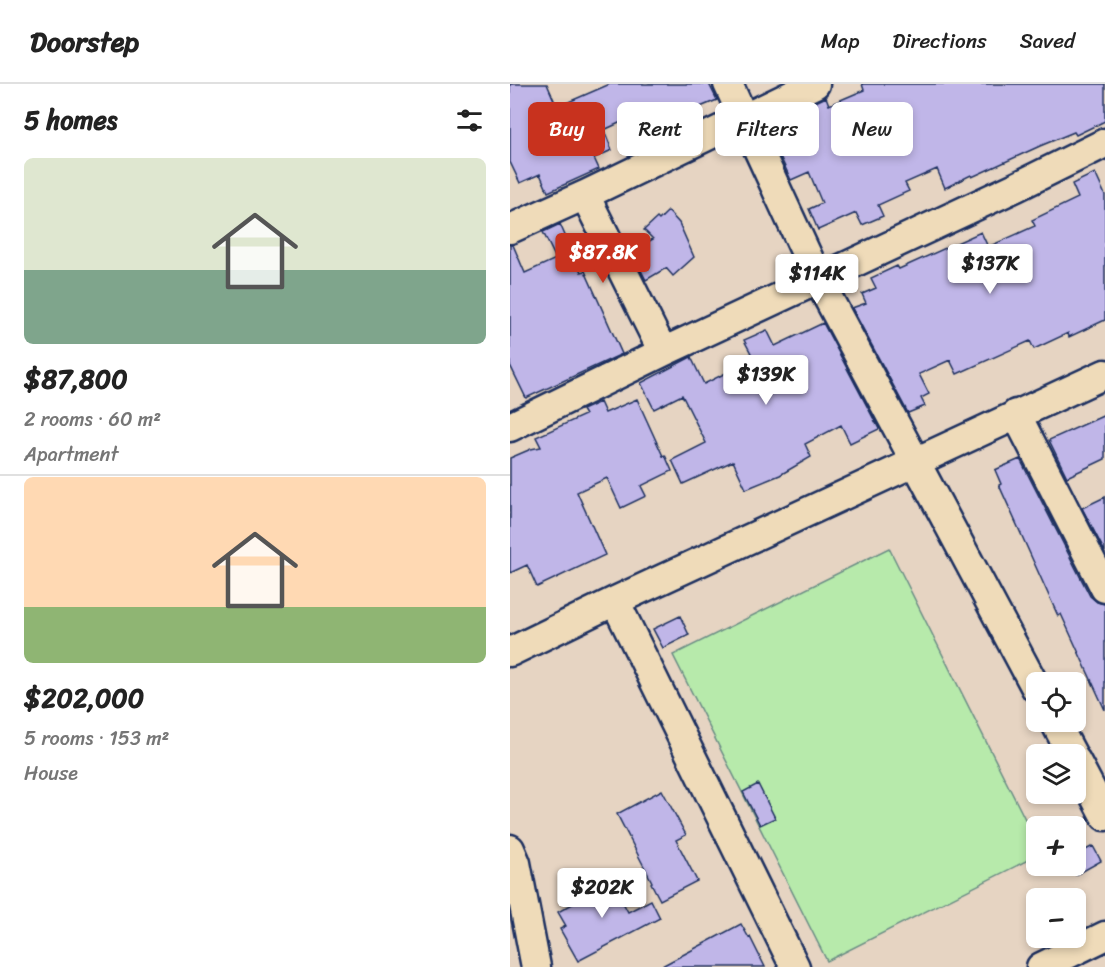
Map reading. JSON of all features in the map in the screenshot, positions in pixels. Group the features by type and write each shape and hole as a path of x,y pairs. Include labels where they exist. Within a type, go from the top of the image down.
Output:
{"street":[{"path":"728,84 736,102"},
{"path":"777,102 815,84"},
{"path":"510,229 715,132"},
{"path":"510,427 1105,143"},
{"path":"761,156 818,279 1027,672"},
{"path":"585,195 663,352"},
{"path":"513,644 615,601 1105,374"},
{"path":"1016,414 1105,588"},
{"path":"615,601 795,967"},
{"path":"1086,780 1105,816"},
{"path":"512,859 536,967"},
{"path":"1041,967 1105,936"}],"green space":[{"path":"889,548 1026,821 1026,861 827,961 673,655"}],"building":[{"path":"510,84 547,84 555,102 528,102 528,156 598,156 594,158 599,169 548,192 540,174 520,183 510,162"},
{"path":"610,84 709,84 717,100 703,106 703,102 617,102 617,124 605,130 605,102 569,102"},
{"path":"862,84 1105,84 1105,121 1076,135 1074,132 1040,146 945,188 937,169 905,183 909,191 878,205 883,216 862,225 856,213 818,230 809,209 822,203 809,172 791,180 780,156 819,156 819,102 816,102 826,97 829,105 831,104 831,156 913,156 913,102 836,102 864,90"},
{"path":"605,132 612,150 605,153"},
{"path":"1095,173 1105,195 1105,320 1069,337 1068,333 1034,349 1030,341 957,374 950,360 919,374 929,394 921,398 925,406 908,413 852,308 866,303 862,294 876,288 871,278 897,266 899,269 981,232 988,247 1035,226 1032,220 1078,198 1072,184"},
{"path":"668,211 679,223 694,257 673,276 666,268 646,280 631,251 653,239 644,230"},
{"path":"560,224 581,272 585,271 622,354 526,398 510,365 510,245 513,245 525,273 556,259 543,232"},
{"path":"823,323 879,429 850,443 841,425 805,444 811,457 780,475 746,489 733,461 683,484 672,460 706,443 682,395 654,409 641,383 691,357 704,384 754,359 744,340 767,330 775,346"},
{"path":"637,399 672,471 641,486 646,496 621,508 607,478 577,492 605,555 537,587 527,565 510,573 510,458 541,447 536,437 585,415 582,410 600,402 605,413"},
{"path":"1105,415 1105,459 1067,477 1049,440"},
{"path":"1020,459 1090,596 1097,602 1105,604 1105,710 1061,614 1058,616 999,485 1001,484 995,470"},
{"path":"1105,497 1105,552 1082,508"},
{"path":"680,616 689,635 663,648 653,629"},
{"path":"758,784 775,818 760,825 743,792"},
{"path":"662,790 686,835 676,840 697,881 660,900 617,814"},
{"path":"1093,846 1101,861 1086,869 1086,850"},
{"path":"609,876 628,912 651,900 660,918 578,961 560,929 566,926 558,912 578,901 574,894"},
{"path":"741,924 765,967 660,967"}]}
